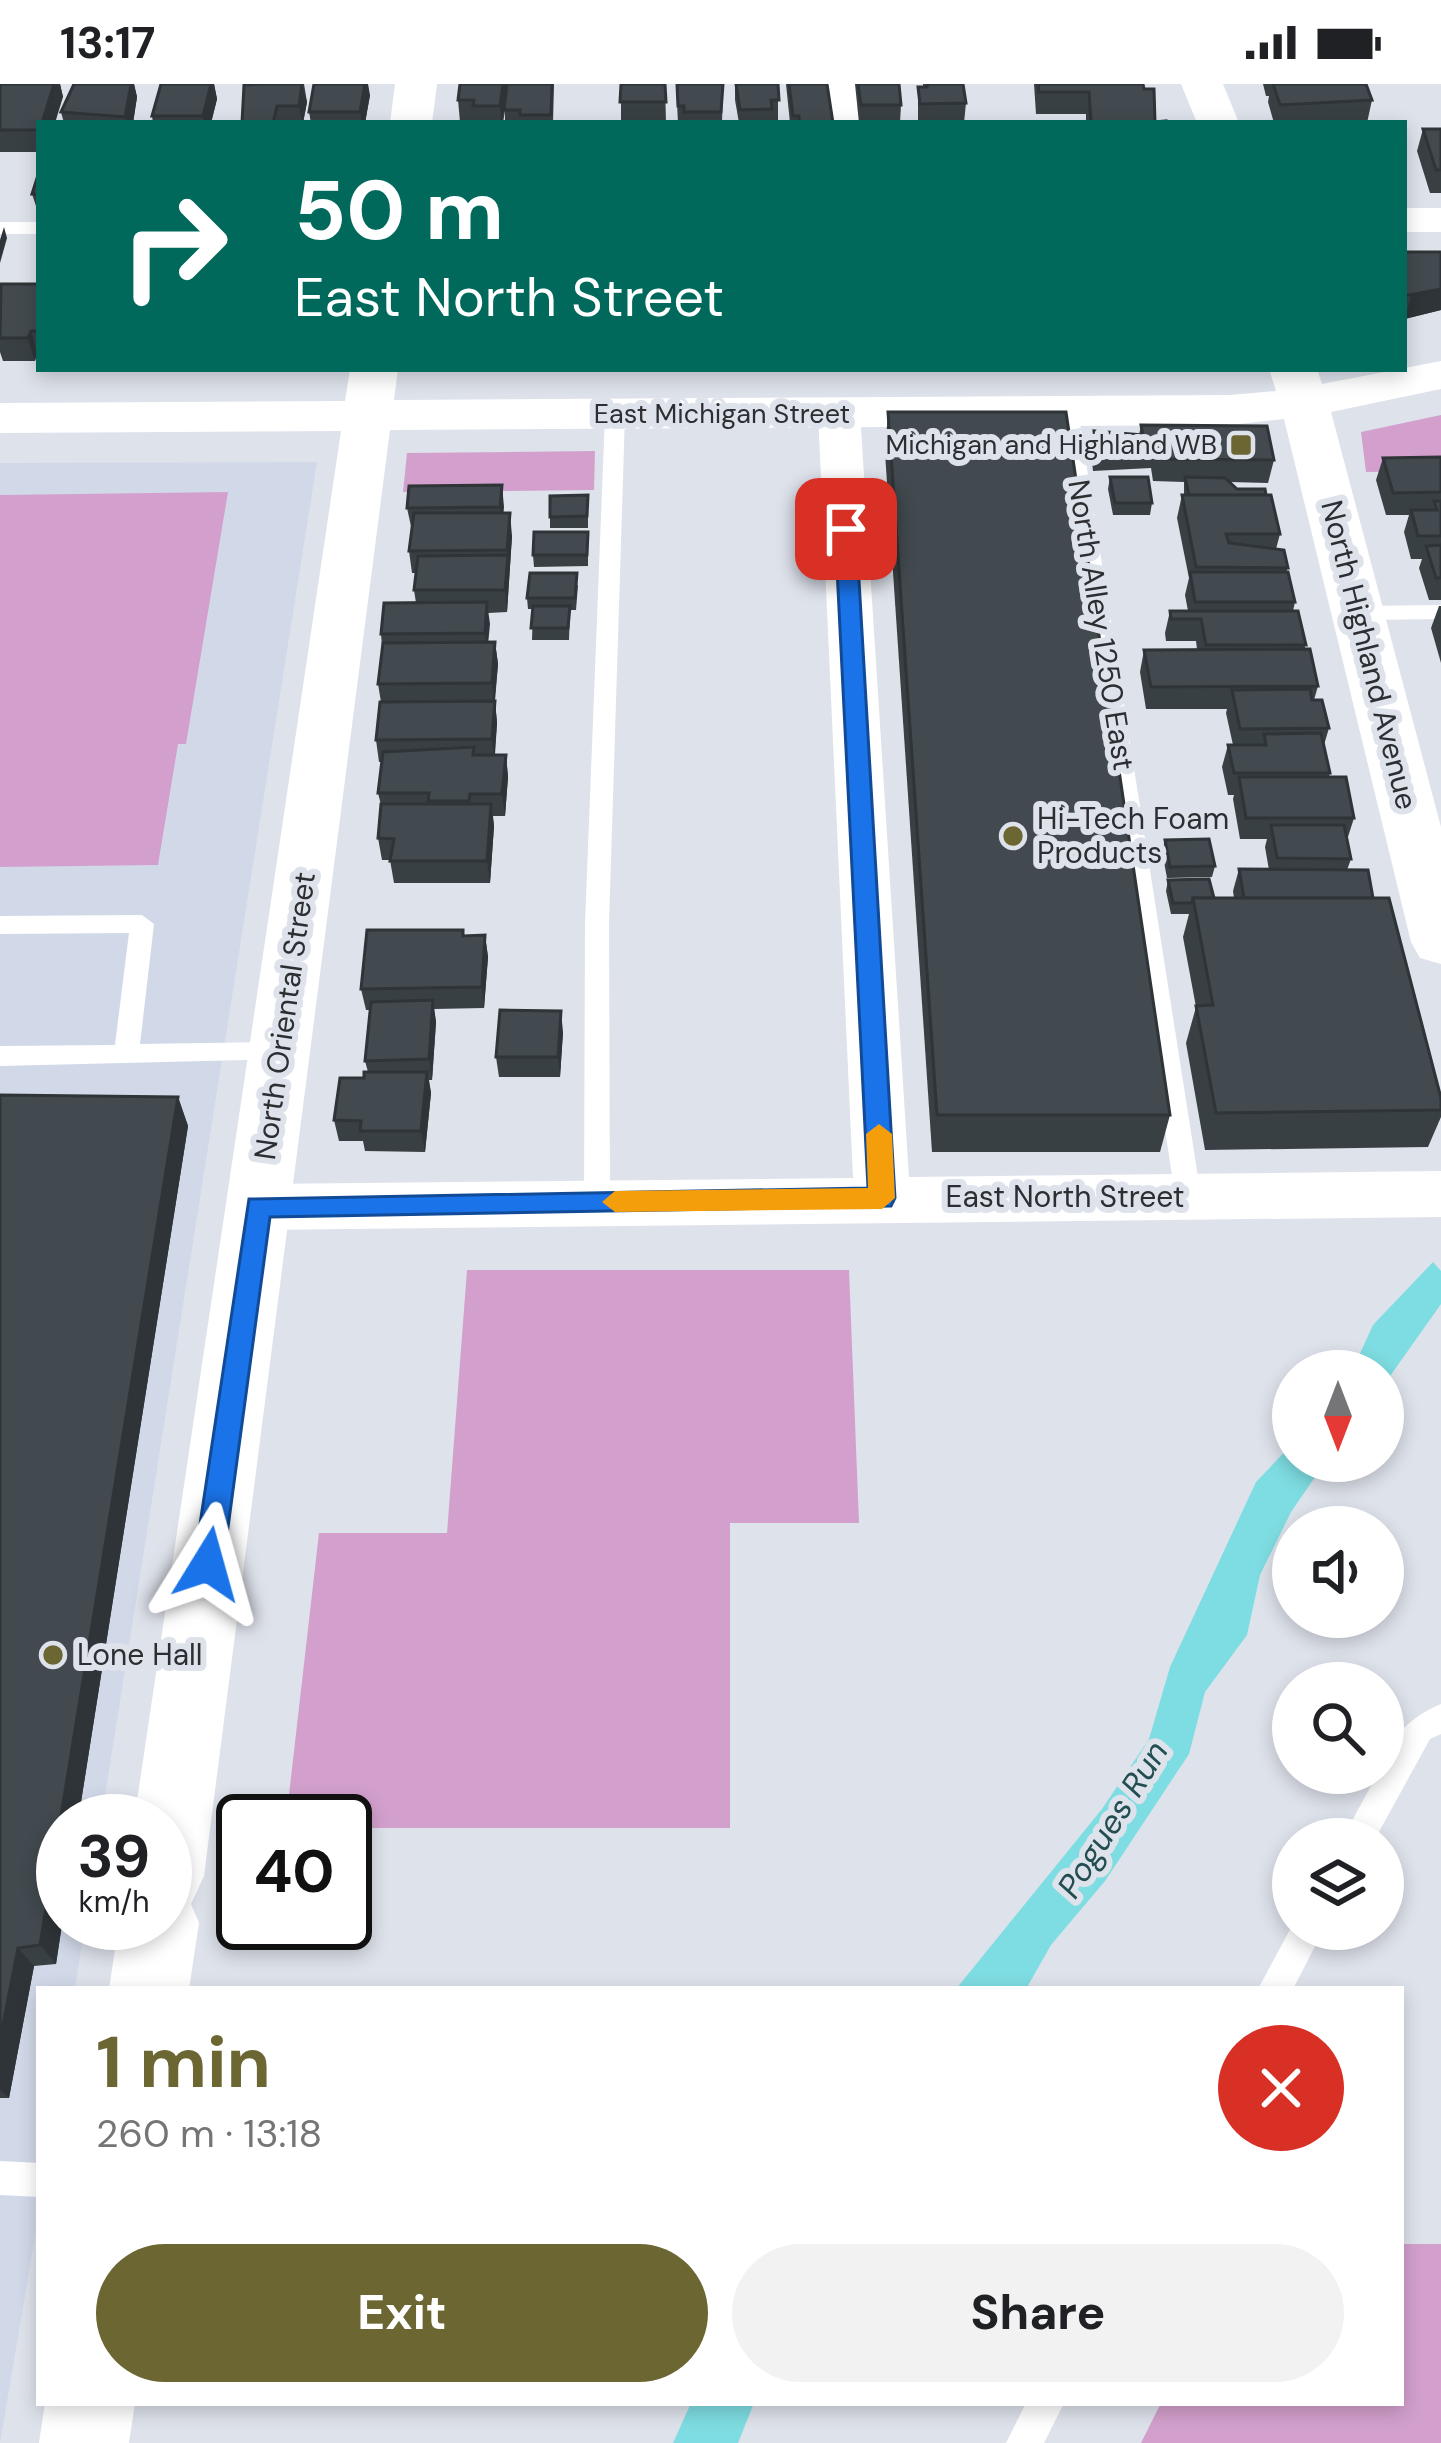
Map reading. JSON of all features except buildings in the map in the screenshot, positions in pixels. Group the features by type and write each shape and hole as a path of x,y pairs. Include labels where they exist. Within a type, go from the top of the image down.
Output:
{"street":[{"path":"410,120 416,84"},
{"path":"843,84 845,120"},
{"path":"1202,84 1217,120"},
{"path":"1407,220 1441,220"},
{"name":"East Michigan Street","path":"0,418 370,393 615,415 1230,410 1297,386 1441,375"},
{"name":"North Highland Avenue","path":"1297,386 1360,614 1441,942"},
{"name":"North Oriental Street","path":"176,1794 370,393"},
{"path":"839,413 882,1198"},
{"name":"East North Street","path":"258,1207 1441,1194"},
{"path":"149,1986 154,1950"},
{"path":"84,2443 90,2406"}],"lane":[{"path":"0,228 36,228"},
{"name":"North Alley 1250 East","path":"1068,411 1188,1196"},
{"path":"597,1202 596,971 615,415"},
{"path":"1360,614 1441,612"},
{"path":"0,925 142,924 126,1054"},
{"path":"0,1056 281,1052"},
{"path":"1370,1818 1419,1730 1441,1719"},
{"path":"1277,1986 1296,1950"},
{"path":"0,2178 36,2180"},
{"path":"1024,2443 1044,2406"}],"shaded area":[{"path":"1441,415 1441,471 1366,472 1361,432"},
{"path":"595,451 594,490 403,492 407,453"},
{"path":"317,462 105,1794 36,1794 36,1950 81,1950 75,1986 36,1986 36,2231 0,2443 0,463"},
{"path":"228,492 186,744 178,744 158,865 0,867 0,495"},
{"path":"467,1270 849,1270 859,1523 730,1523 730,1828 372,1828 372,1794 289,1794 319,1533 447,1533"},
{"path":"1404,2244 1441,2244 1441,2443 1141,2443 1160,2406 1404,2406"}],"water":[{"path":"1433,1262 1441,1271 1441,1304 1404,1356 1404,1350 1362,1350 1373,1325"},
{"name":"Pogues Run","path":"1272,1465 1272,1482 1312,1482 1295,1506 1272,1506 1272,1551 1260,1575 1247,1635 1205,1692 1189,1754 1105,1881 1051,1945 1028,1986 958,1986 1102,1809 1149,1739 1170,1667 1256,1482"},
{"path":"690,2406 753,2406 738,2443 673,2443"}],"slow traffic":[{"path":"615,1202 882,1198 879,1134"}],"place":[{"name":"Michigan and Highland WB","path":"1241,445"},
{"name":"Hi-Tech Foam Products","path":"1013,836"},
{"name":"Lone Hall","path":"53,1655"}],"route":[{"path":"208,1564 258,1207 882,1198 846,529"}]}
